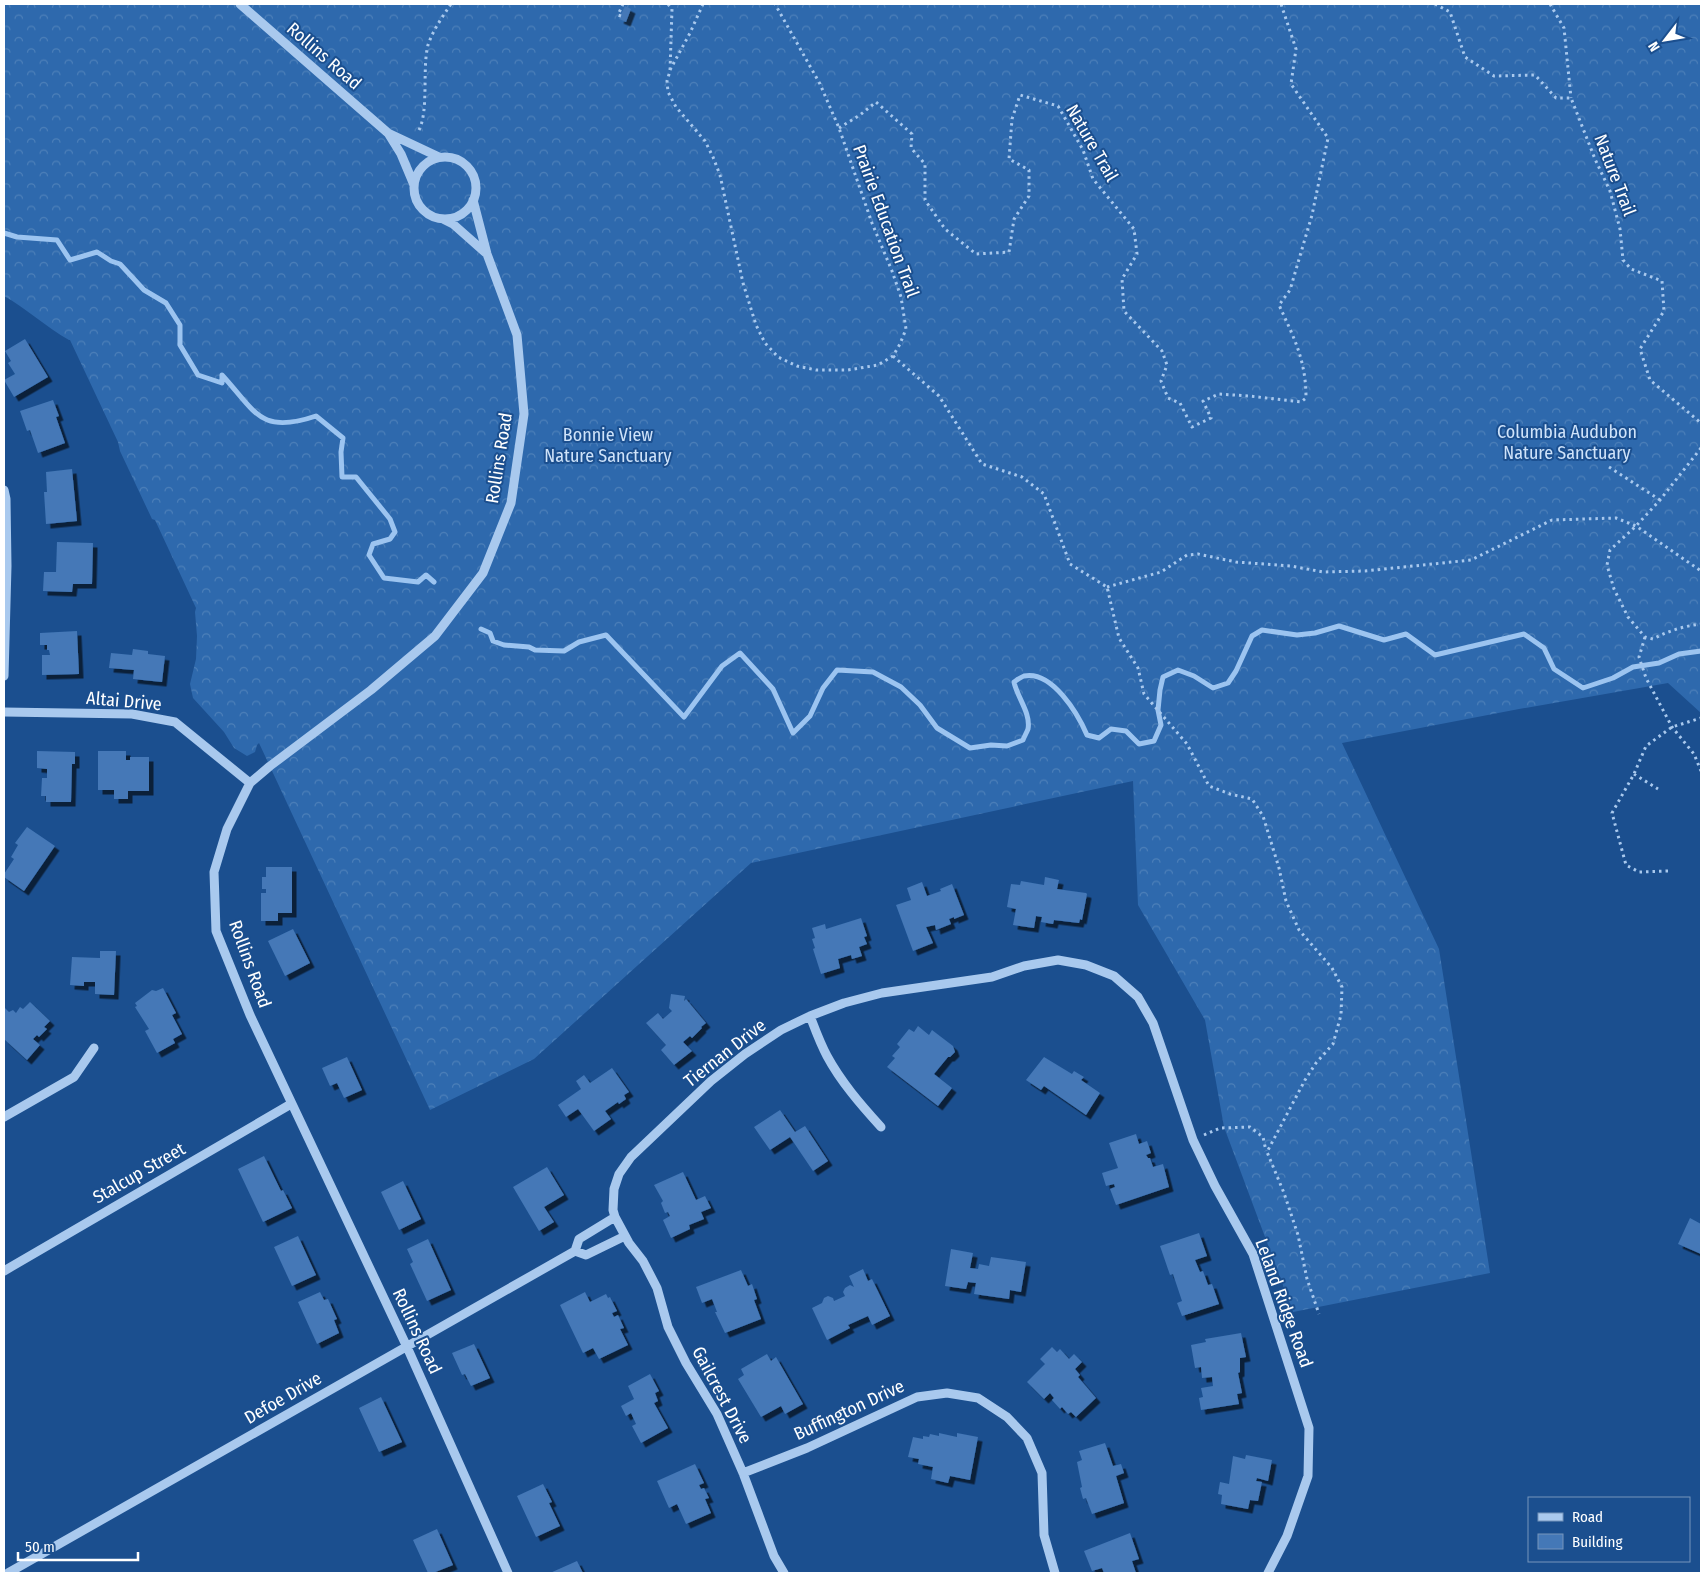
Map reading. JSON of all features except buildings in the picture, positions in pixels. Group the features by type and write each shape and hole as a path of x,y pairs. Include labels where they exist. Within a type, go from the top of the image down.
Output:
{"street":[{"name":"Rollins Road","path":"240,4 388,133 439,157 455,158 468,167 475,183 473,200 487,254 518,335 524,414 511,503 483,574 435,636 371,690 250,783 227,830 214,872 216,931 250,1015 407,1347 508,1573"},
{"name":"Rollins Road","path":"388,133 401,154 414,185 414,194 418,204 432,216 442,218 453,224 487,254"},
{"path":"414,185 416,175 422,167 430,160 439,157"},
{"path":"442,218 451,218 460,214 468,208 473,200"},
{"path":"4,490 6,499 4,676"},
{"name":"Altai Drive","path":"4,712 132,714 175,722 250,783"},
{"name":"Tiernan Drive","path":"625,1236 613,1210 614,1189 619,1174 631,1157 711,1081 745,1054 781,1030 844,1003 882,993 992,976 1024,966 1058,960 1086,965 1114,976"},
{"name":"Leland Ridge Road","path":"1114,976 1138,997 1153,1023 1193,1140 1215,1186 1252,1254 1309,1428 1308,1476 1288,1536 1268,1573"},
{"path":"810,1016 826,1055 840,1077 860,1104 881,1127"},
{"path":"4,1118 74,1077 94,1048"},
{"name":"Stalcup Street","path":"4,1271 291,1104"},
{"name":"Defoe Drive","path":"8,1573 575,1251 578,1239 615,1217"},
{"name":"Defoe Drive","path":"575,1251 586,1255 625,1236"},
{"name":"Gailcrest Drive","path":"625,1236 643,1261 657,1288 668,1327 686,1363 717,1414 743,1473 764,1530 784,1573"},
{"name":"Buffington Drive","path":"743,1473 807,1448 917,1396 947,1393 978,1398 1007,1417 1027,1438 1031,1447 1042,1472 1044,1535 1055,1573"}],"path":[{"path":"419,130 423,115 428,44 439,21 451,4"},
{"path":"621,16 618,15 623,4"},
{"path":"668,4 672,9 669,43 670,71"},
{"path":"703,4 690,34 670,71 667,81 668,92 676,107 705,141 720,175 743,283 756,325 766,343 778,357 797,366 816,370 848,370 878,365 893,356 939,396 982,464 1022,477 1044,494 1070,564 1108,587 1119,638 1138,668 1144,694 1186,744 1209,786 1230,794 1252,799 1263,816 1279,868 1286,901 1299,930 1332,968 1342,986 1340,1015 1333,1044 1316,1063 1305,1080 1267,1152"},
{"name":"Prairie Education Trail","path":"775,4 813,70 839,128 872,223 892,270 901,298 906,329 893,356"},
{"name":"Nature Trail","path":"839,128 860,116 876,102 912,134 911,148 925,164 925,200 946,229 976,254 1009,252 1014,219 1029,196 1030,170 1009,159 1012,119 1020,95 1058,106 1082,150 1093,179 1134,229 1137,254 1122,279 1124,311 1162,352 1167,365 1161,380 1168,398 1180,403 1192,426 1211,418 1203,400 1218,394 1301,402 1306,398 1306,378 1301,353 1279,305 1290,290 1312,215 1328,138 1291,84 1296,49 1281,4"},
{"path":"1435,4 1450,12 1465,57 1494,76 1535,75 1556,98 1571,98 1564,28 1550,4"},
{"name":"Nature Trail","path":"1571,98 1610,191 1620,229 1623,260 1631,269 1662,281 1664,311 1640,349 1650,380 1701,423"},
{"path":"1701,448 1660,500 1610,550 1607,565 1614,589 1628,617 1645,637 1653,639 1663,633 1701,624"},
{"path":"1609,467 1660,500"},
{"path":"1108,587 1161,572 1187,554 1198,554 1236,562 1292,566 1324,572 1365,571 1471,560 1552,520 1616,518 1636,526 1701,571"},
{"path":"1645,637 1638,656 1646,678 1672,727 1694,754 1701,771"},
{"path":"1668,871 1639,872 1626,865 1612,813 1634,774 1646,746 1672,727 1701,718"},
{"path":"1634,774 1658,789"},
{"path":"1193,1140 1220,1128 1250,1127 1263,1137 1295,1226 1307,1279 1319,1314"}],"green space":[{"name":"Bonnie View Nature Sanctuary","path":"4,4 1701,4 1701,713 1668,683 1342,743 1439,949 1490,1273 1293,1312 1224,1127 1205,1020 1138,905 1133,781 751,863 534,1059 430,1110 259,743 255,752 247,756 234,748 224,732 193,698 190,684 196,659 196,608 120,451 118,442 70,340 4,296"}],"waterway":[{"path":"4,233 17,237 57,240 70,260 97,252 111,261 120,264 144,290 166,303 180,325 180,345 198,375 222,383 222,375 252,409 261,417 271,421 282,423 316,416 343,438 341,452 342,477 356,477 390,519 395,532 390,539 373,544 369,555 384,578 418,582 426,575 434,582"},
{"path":"481,629 490,633 493,641 504,645 529,647 535,650 564,651 579,642 606,635 684,717 722,666 740,653 773,689 793,733 810,716 823,688 837,670 873,672 901,687 920,705 937,728 970,748 991,745 1007,746 1023,740 1028,729 1028,723 1026,711 1014,682 1024,676 1034,676 1054,686 1063,695 1087,735 1099,738 1111,729 1126,731 1139,744 1154,741 1161,725 1158,710 1163,677 1178,670 1194,676 1213,688 1228,683 1236,671 1252,636 1262,630 1297,635 1315,633 1339,626 1384,640 1406,634 1435,655 1524,634 1544,648 1554,669 1583,688 1613,678 1633,667 1659,663 1679,654 1701,651"}],"park label":[{"name":"Columbia Audubon Nature Sanctuary","path":"1567,442"}]}
